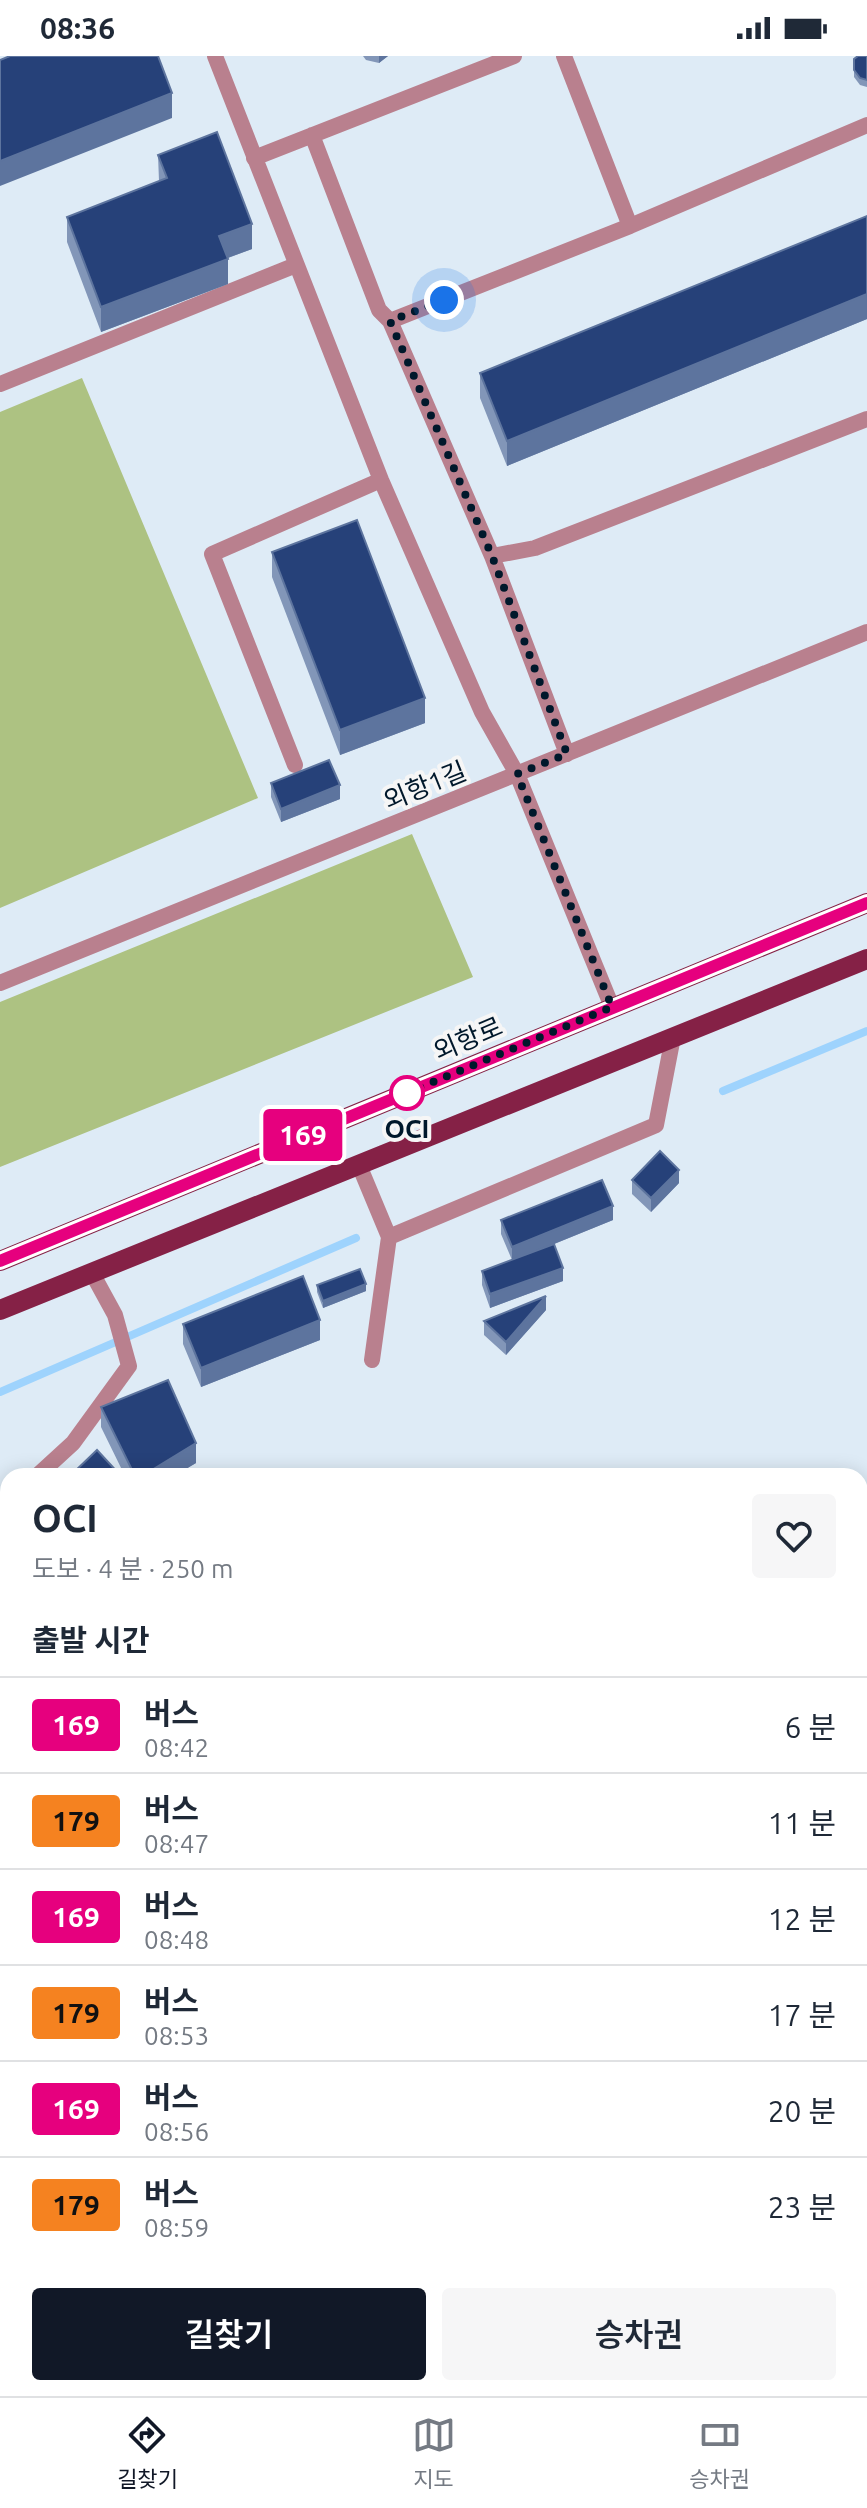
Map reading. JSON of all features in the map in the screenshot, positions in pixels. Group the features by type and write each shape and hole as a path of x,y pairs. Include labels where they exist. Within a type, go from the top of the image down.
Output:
{"main road":[{"name":"외항로","path":"0,1261 867,903"},
{"path":"0,1310 867,959"}],"lane":[{"path":"215,56 381,480 482,712 517,774 612,1007"},
{"path":"254,158 514,56"},
{"path":"564,56 630,226"},
{"path":"390,321 630,226 867,125"},
{"path":"312,135 379,310 390,321 492,556 567,754"},
{"path":"0,384 296,265"},
{"path":"492,556 535,548 867,419"},
{"path":"295,765 212,554 381,480"},
{"name":"외항1길","path":"0,983 867,632"},
{"path":"389,1237 656,1125 673,1037"},
{"path":"359,1165 389,1237 372,1360"},
{"path":"46,1468 73,1443 129,1366 115,1315 92,1273"}],"green space":[{"path":"82,378 258,798 0,908 0,412"},
{"path":"412,834 473,977 0,1167 0,1002"}],"building":[{"path":"10,56 158,56 172,93 0,161 0,60"},
{"path":"867,56 867,80 860,78 854,70 854,59"},
{"path":"217,132 252,224 219,236 228,259 101,307 67,217 167,178 158,155"},
{"path":"867,216 867,294 507,441 480,373"},
{"path":"357,520 425,698 340,730 272,552"},
{"path":"329,760 340,785 281,809 271,783"},
{"path":"660,1151 679,1170 651,1198 632,1180"},
{"path":"602,1180 613,1206 512,1247 501,1220"},
{"path":"554,1244 563,1268 490,1294 482,1271"},
{"path":"360,1269 366,1284 323,1301 317,1285"},
{"path":"303,1276 320,1320 201,1368 183,1324"},
{"path":"546,1296 506,1342 484,1321"},
{"path":"168,1380 196,1443 155,1468 131,1468 101,1407"},
{"path":"97,1450 114,1468 78,1468"}],"waterway":[{"path":"723,1091 867,1031"},
{"path":"0,1392 356,1238"}],"bus line":[{"name":"169","path":"0,1261 867,903"}],"place":[{"name":"OCI","path":"407,1093"}],"route":[{"path":"407,1093 612,1007 517,774 567,754 492,556 390,321 444,300"}]}
